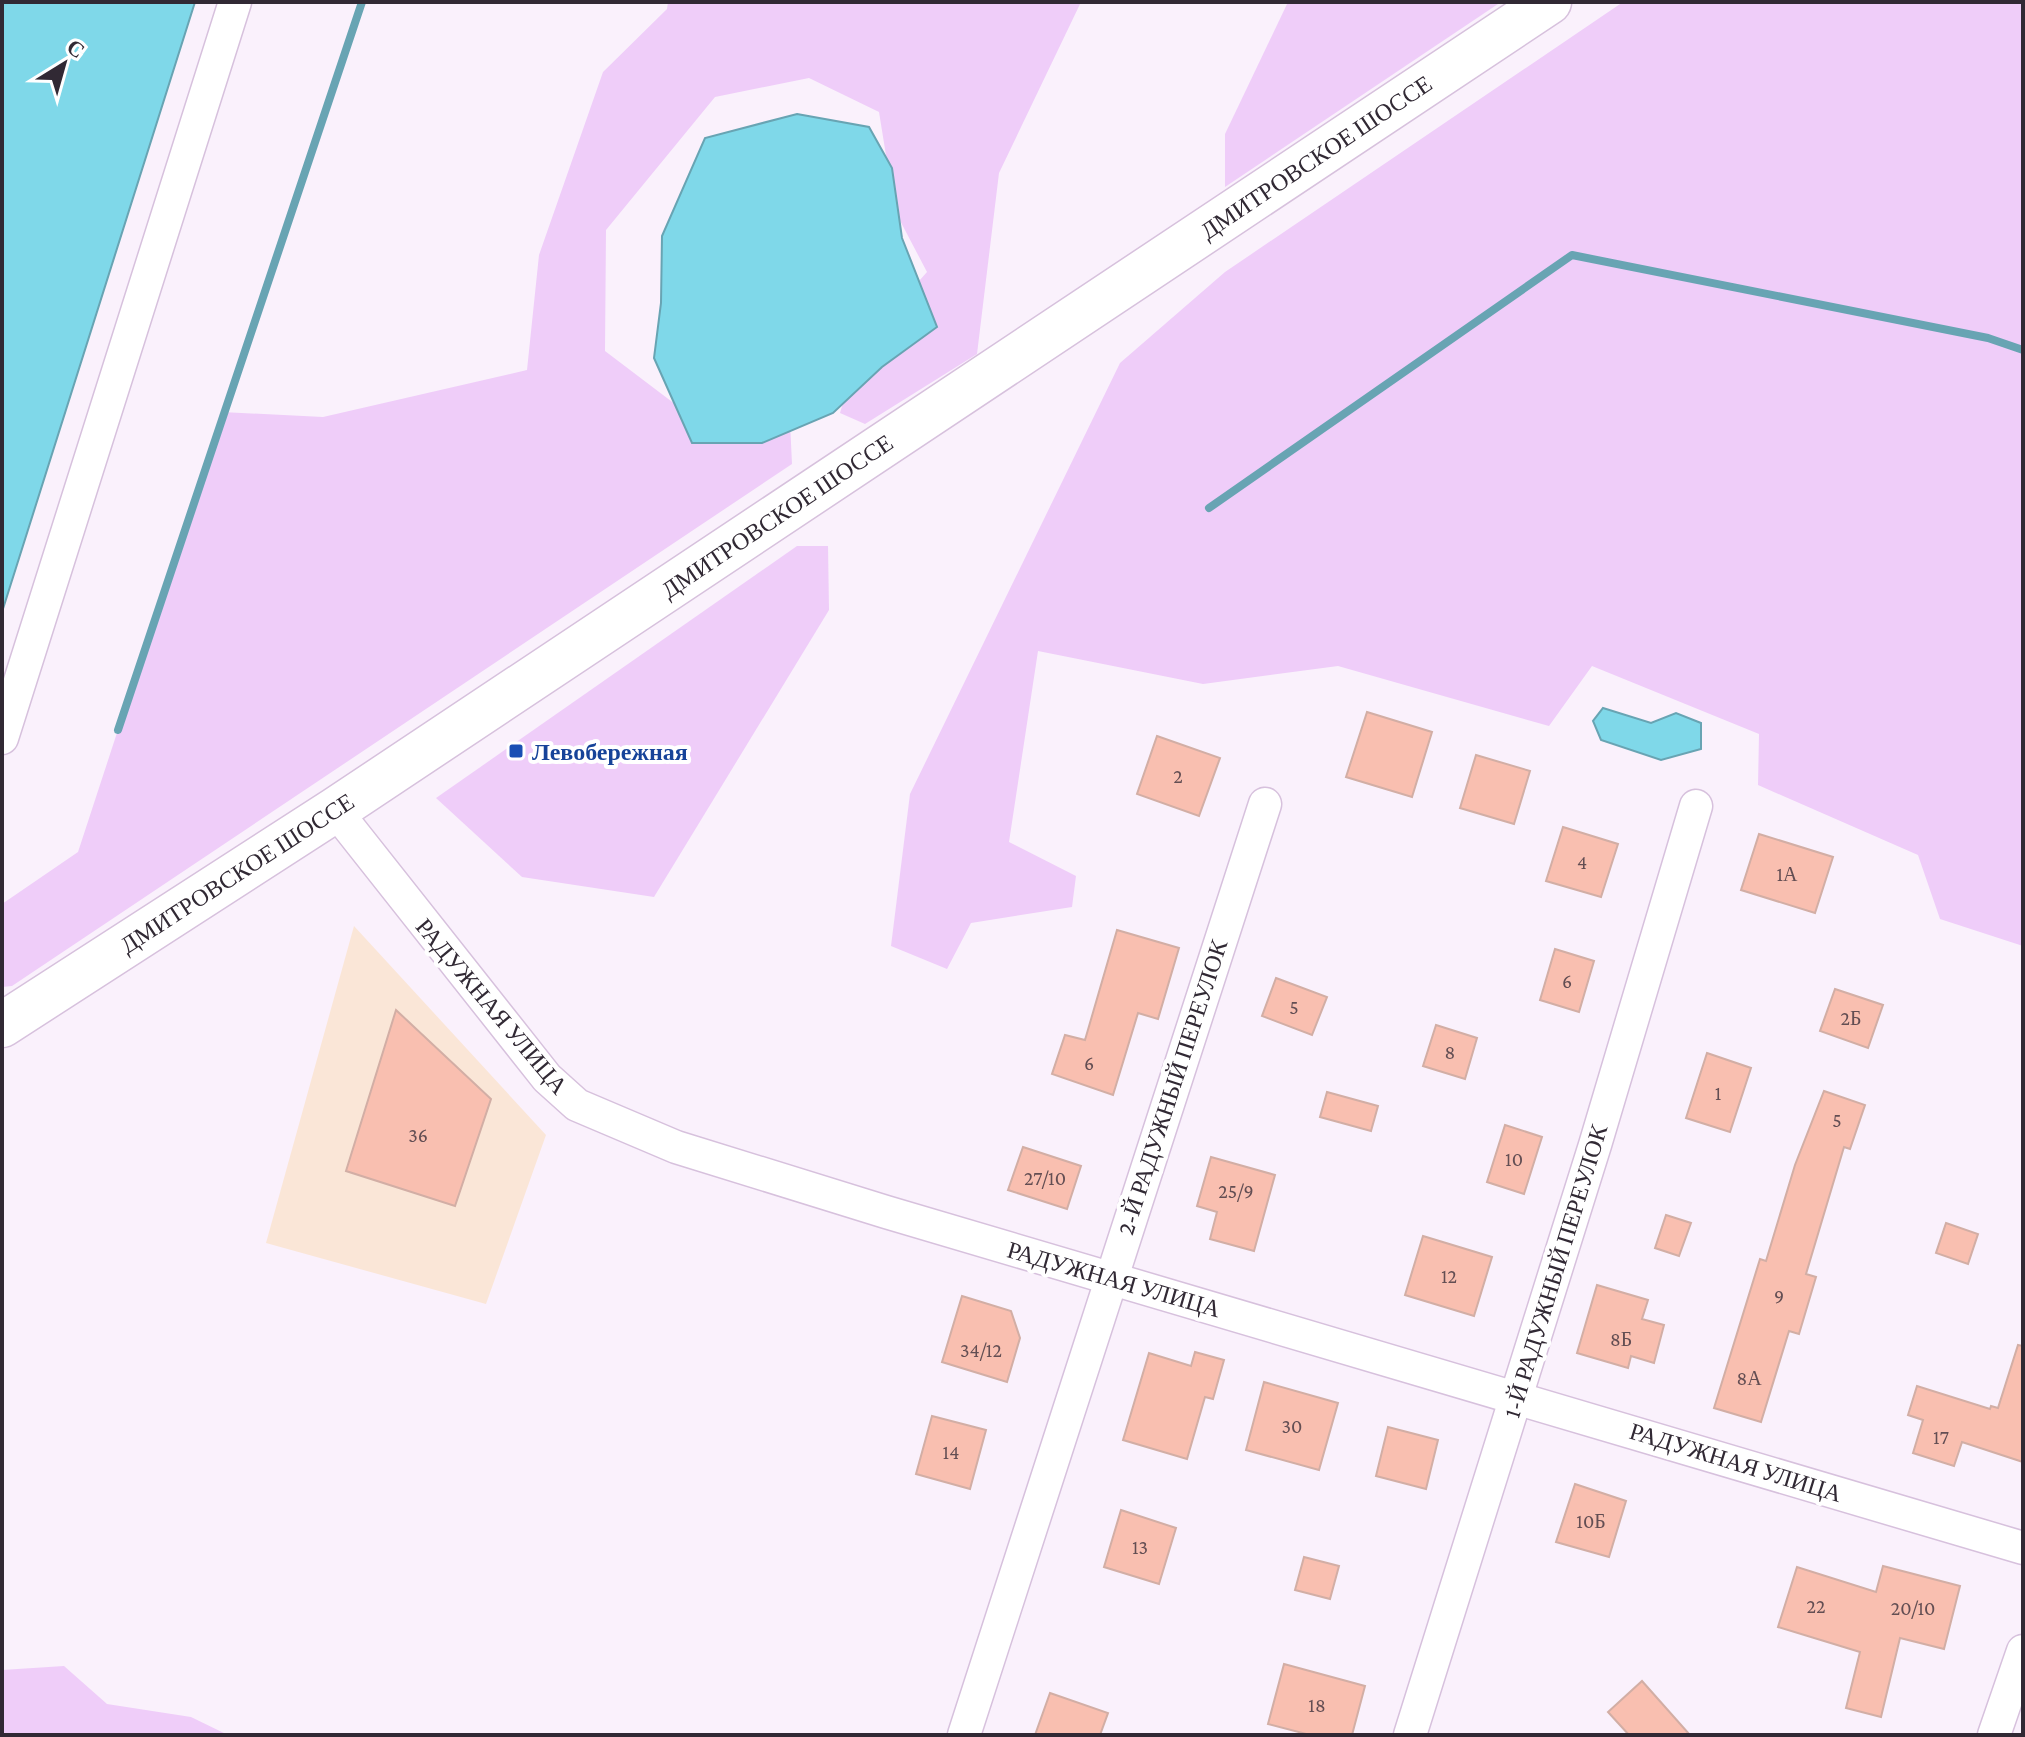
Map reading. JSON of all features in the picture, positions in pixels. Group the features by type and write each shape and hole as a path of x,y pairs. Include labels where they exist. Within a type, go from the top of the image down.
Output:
{"street":[{"path":"2,738 235,2"},
{"name":"ДМИТРОВСКОЕ ШОССЕ","path":"2,1025 335,810 1549,2"},
{"name":"2-Й РАДУЖНЫЙ ПЕРЕУЛОК","path":"964,1735 1109,1278 1265,804"},
{"name":"1-Й РАДУЖНЫЙ ПЕРЕУЛОК","path":"1410,1735 1696,806"},
{"name":"РАДУЖНАЯ УЛИЦА","path":"335,810 547,1078 577,1105 676,1147 2023,1548"},
{"path":"1994,1735 2023,1651"}],"shaded area":[{"path":"668,2 1081,2 999,173 977,354 865,424 840,413 859,349 927,272 895,211 879,112 809,78 715,97 606,230 605,351 725,442 790,422 792,464 12,986 2,987 2,904 78,852 222,412 323,417 527,370 539,255 603,72 667,9"},
{"path":"1288,2 1501,2 1225,187 1225,134"},
{"path":"1623,2 2023,2 2023,946 1940,919 1918,855 1758,785 1759,734 1592,666 1549,726 1338,666 1203,684 1038,651 1009,842 1076,876 1072,907 971,923 947,969 891,946 910,794 1120,363 1225,272"},
{"path":"797,546 828,546 829,610 654,897 522,877 436,798"},
{"path":"354,926 546,1135 486,1304 266,1243"},
{"path":"64,1666 107,1704 191,1717 228,1735 2,1735 2,1670"}],"water":[{"path":"2,2 195,2 2,612"},
{"path":"797,114 869,127 892,168 902,238 937,327 882,367 833,413 762,443 692,443 654,358 661,303 662,236 705,138"},
{"path":"1603,708 1651,723 1676,713 1701,723 1701,749 1661,760 1601,740 1593,721"}],"building":[{"path":"1367,712 1432,732 1412,797 1346,777"},
{"path":"1157,736 1220,758 1199,816 1137,794"},
{"path":"1476,755 1530,771 1514,824 1460,808"},
{"path":"1563,827 1618,844 1601,897 1546,881"},
{"path":"1759,834 1833,857 1815,913 1741,890"},
{"path":"1117,930 1179,948 1158,1019 1138,1013 1113,1095 1052,1074 1065,1035 1085,1040"},
{"path":"1555,949 1594,961 1579,1012 1540,1000"},
{"path":"1276,978 1327,997 1312,1035 1262,1016"},
{"path":"1835,989 1883,1005 1868,1048 1820,1031"},
{"path":"396,1010 491,1099 455,1206 346,1171"},
{"path":"1436,1025 1477,1038 1465,1079 1423,1066"},
{"path":"1707,1053 1751,1068 1730,1132 1686,1118"},
{"path":"1824,1091 1865,1105 1850,1149 1844,1147 1806,1274 1816,1277 1799,1334 1789,1331 1761,1422 1714,1408 1760,1259 1766,1261 1795,1165"},
{"path":"1327,1092 1378,1106 1371,1131 1320,1117"},
{"path":"1505,1125 1542,1137 1524,1194 1487,1182"},
{"path":"1023,1147 1081,1166 1067,1209 1008,1190"},
{"path":"1211,1157 1275,1175 1254,1251 1210,1239 1217,1212 1197,1206"},
{"path":"1666,1215 1691,1223 1679,1256 1655,1248"},
{"path":"1946,1223 1978,1234 1968,1264 1936,1253"},
{"path":"1423,1236 1492,1257 1474,1316 1405,1295"},
{"path":"1597,1285 1648,1300 1642,1319 1664,1325 1654,1363 1631,1356 1628,1368 1577,1353"},
{"path":"962,1296 1011,1311 1020,1338 1007,1382 942,1362"},
{"path":"2018,1345 2023,1346 2023,1462 1962,1442 1954,1466 1913,1453 1923,1420 1908,1415 1917,1386 1990,1409 1991,1406 1998,1408"},
{"path":"1195,1352 1224,1360 1213,1399 1205,1397 1187,1459 1123,1440 1149,1353 1191,1366"},
{"path":"1264,1382 1338,1403 1319,1470 1246,1450"},
{"path":"932,1416 986,1430 970,1489 916,1474"},
{"path":"1388,1427 1438,1440 1426,1489 1376,1476"},
{"path":"1575,1484 1626,1501 1609,1557 1556,1542"},
{"path":"1121,1510 1176,1528 1159,1584 1104,1567"},
{"path":"1304,1557 1339,1566 1330,1599 1295,1590"},
{"path":"1883,1566 1960,1586 1944,1649 1900,1638 1881,1717 1846,1708 1860,1652 1778,1627 1797,1567 1876,1592"},
{"path":"1284,1664 1365,1686 1352,1735 1310,1735 1268,1724"},
{"path":"1642,1681 1690,1735 1629,1735 1608,1712"},
{"path":"1050,1693 1108,1713 1100,1735 1035,1735"}],"waterway":[{"path":"118,730 362,2"},
{"path":"1209,508 1572,255 1988,338 2023,350"}],"place":[{"name":"Левобережная","path":"516,751"}]}
